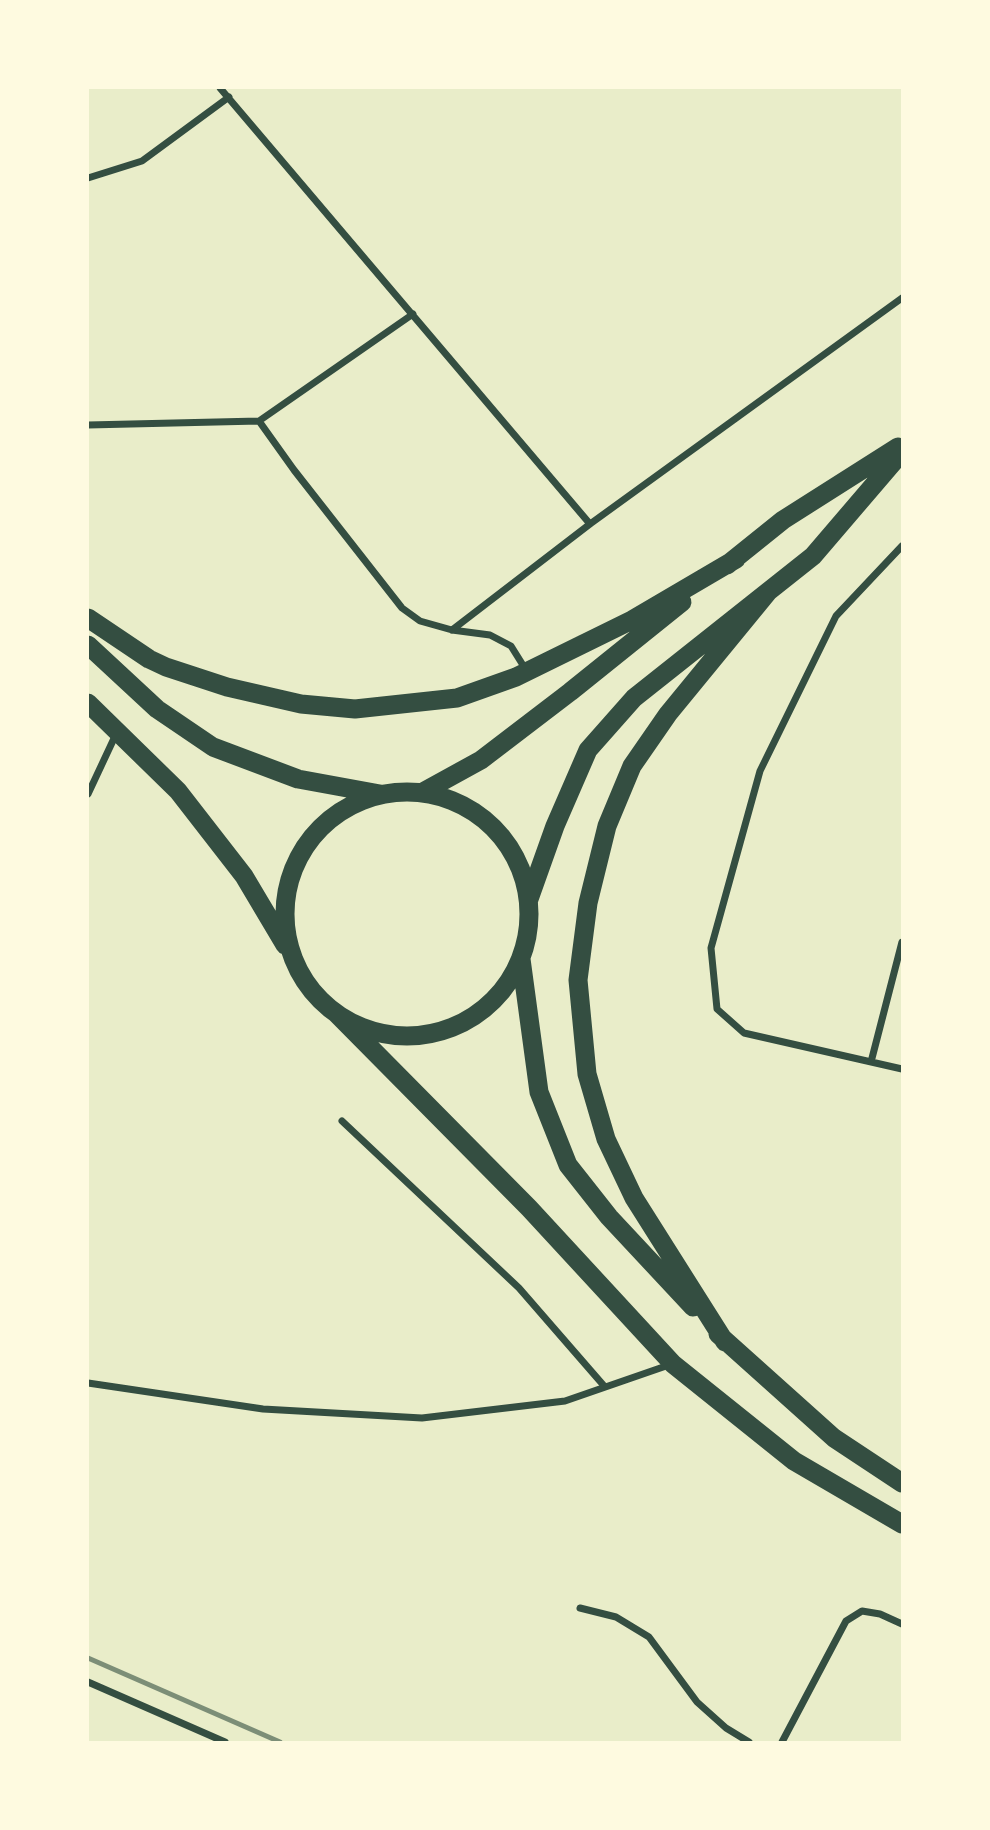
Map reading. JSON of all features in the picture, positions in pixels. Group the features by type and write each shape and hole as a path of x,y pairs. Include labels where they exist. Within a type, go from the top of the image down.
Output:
{"highway":[{"path":"421,793 481,760 570,692 783,520 902,445"},
{"path":"529,899 555,826 588,750 634,698 813,556 902,452"},
{"path":"88,618 149,660 166,667 226,687 301,704 355,709 457,698 527,672 632,620 736,559"},
{"path":"725,1342 634,1198 606,1139 587,1074 578,979 588,903 607,826 632,766 668,714 768,592"},
{"path":"88,645 156,709 213,747 298,779 384,795 421,793 453,801 481,817 504,840 520,868 529,899 529,930 521,959 503,991 475,1016 442,1032 405,1036 369,1030 336,1013"},
{"path":"88,703 178,791 236,865 310,989 529,1208 673,1364 794,1461 902,1524"},
{"path":"293,959 285,924 287,888 300,855 321,827 350,806 384,795"},
{"path":"521,959 539,1092 568,1165 609,1217 725,1342 834,1438 902,1483"}],"street":[{"path":"220,88 590,524"},
{"path":"88,178 142,161 229,97"},
{"path":"452,630 590,524 902,298"},
{"path":"88,425 259,421 413,314"},
{"path":"259,421 402,608 420,621 452,630 490,635 511,646 527,672"},
{"path":"902,546 836,616 760,771 711,948 717,1010 744,1033 902,1069"},
{"path":"88,794 117,732"},
{"path":"871,1062 902,942"},
{"path":"342,1121 519,1288 605,1387"},
{"path":"88,1383 263,1409 422,1419 565,1401 673,1364"},
{"path":"580,1608 616,1617 649,1637 697,1702 726,1728 750,1742"},
{"path":"782,1742 846,1621 862,1611 880,1614 902,1625"},
{"path":"88,1682 225,1742"}],"railway":[{"path":"88,1658 280,1742"}]}
